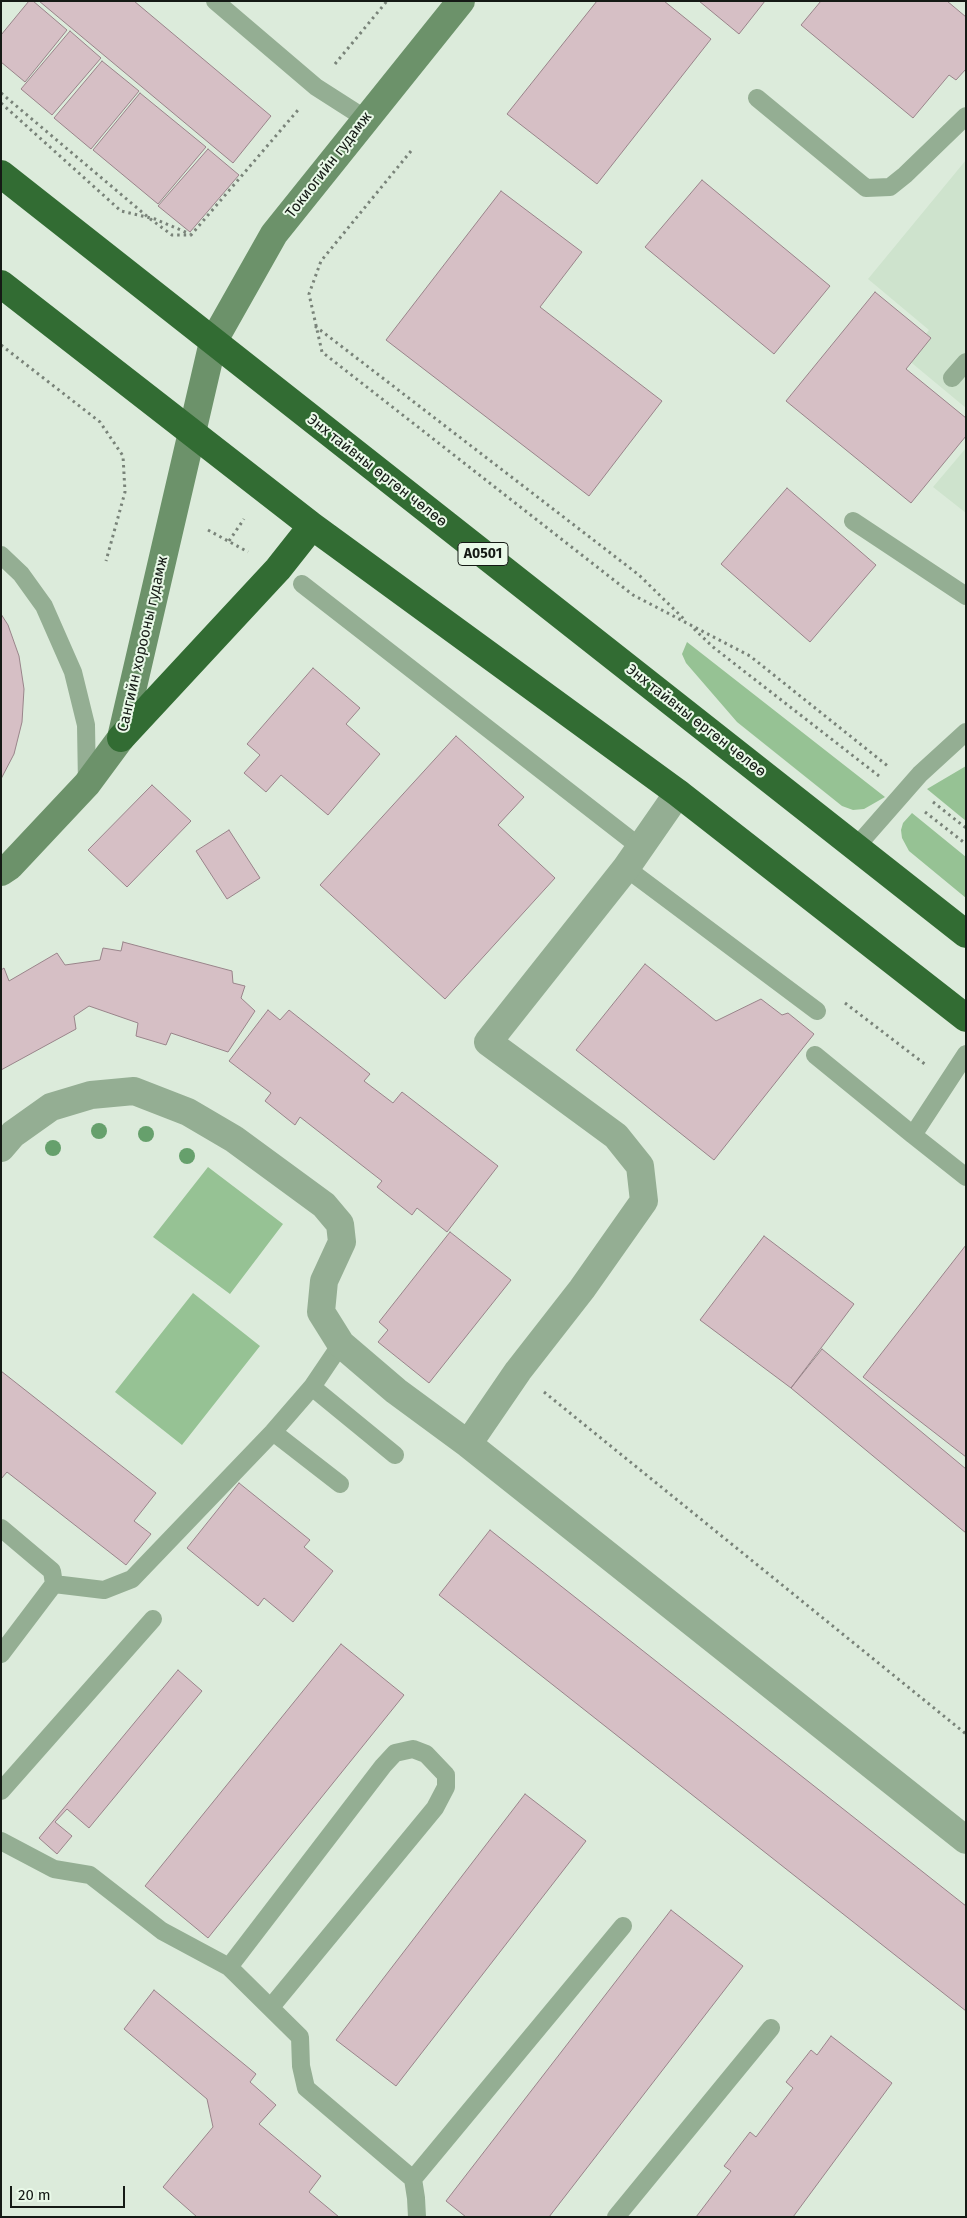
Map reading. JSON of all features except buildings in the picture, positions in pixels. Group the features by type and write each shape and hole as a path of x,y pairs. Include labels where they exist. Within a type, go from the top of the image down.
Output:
{"highway":[{"name":"Энх тайвны өргөн чөлөө","path":"1,174 966,934"},
{"path":"1,284 312,526 678,793 966,1018"},
{"path":"121,738 278,569 312,526"}],"main road":[{"name":"Токиогийн гудамж","path":"192,432 213,342 274,234 461,1"},
{"name":"Сангийн хорооны гудамж","path":"1,872 10,866 87,784 121,738 192,432"}],"street":[{"path":"468,1444 518,1371 582,1289 644,1201 640,1166 616,1136 488,1042 633,857 678,793"},
{"path":"1,1148 13,1134 50,1107 91,1095 134,1091 188,1112 234,1139 324,1204 340,1224 342,1242 324,1281 321,1312 341,1344 396,1391 468,1444 966,1840"}],"lane":[{"path":"216,1 316,87 366,119"},
{"path":"757,98 866,188 890,186 905,175 966,116"},
{"path":"952,378 966,362"},
{"path":"853,521 966,596"},
{"path":"1,555 21,574 44,606 73,672 86,725 87,784"},
{"path":"302,584 817,1011"},
{"path":"856,847 906,789 966,732"},
{"path":"913,1135 966,1054"},
{"path":"815,1056 966,1177"},
{"path":"54,1584 104,1590 132,1579 273,1432 312,1387 341,1344"},
{"path":"312,1387 395,1455"},
{"path":"273,1432 340,1484"},
{"path":"1,1528 52,1571 54,1584 1,1654"},
{"path":"1,1790 153,1619"},
{"path":"229,1967 395,1753 413,1749 426,1754 446,1775 446,1787 434,1808 271,2007"},
{"path":"1,1841 54,1869 90,1875 162,1931 229,1967 300,2037 301,2066 306,2088 412,2179 417,2217"},
{"path":"412,2179 623,1926"},
{"path":"616,2217 771,2028"}],"path":[{"path":"1,93 149,218 172,235 191,235 241,178 387,1"},
{"path":"1,103 121,211 149,218 191,235"},
{"path":"411,150 321,261 309,294 322,352 633,595 750,656 906,789 966,844"},
{"path":"315,326 639,576 714,647 906,789 966,828"},
{"path":"1,345 100,422 123,456 125,492 106,561"},
{"path":"228,541 244,519"},
{"path":"208,530 256,556"},
{"path":"518,1371 966,1734"}],"shaded area":[{"path":"966,160 966,408 907,359 929,330 868,279"},
{"path":"966,448 966,513 933,487"}],"green space":[{"path":"687,642 885,797 864,809 853,810 842,806 737,722 686,663 682,654"},
{"path":"966,766 966,821 927,789"},
{"path":"912,813 966,857 966,898 909,851 902,838 901,830 903,823"},
{"path":"208,1167 283,1224 230,1294 153,1237"},
{"path":"193,1293 260,1346 182,1445 115,1392"}]}
